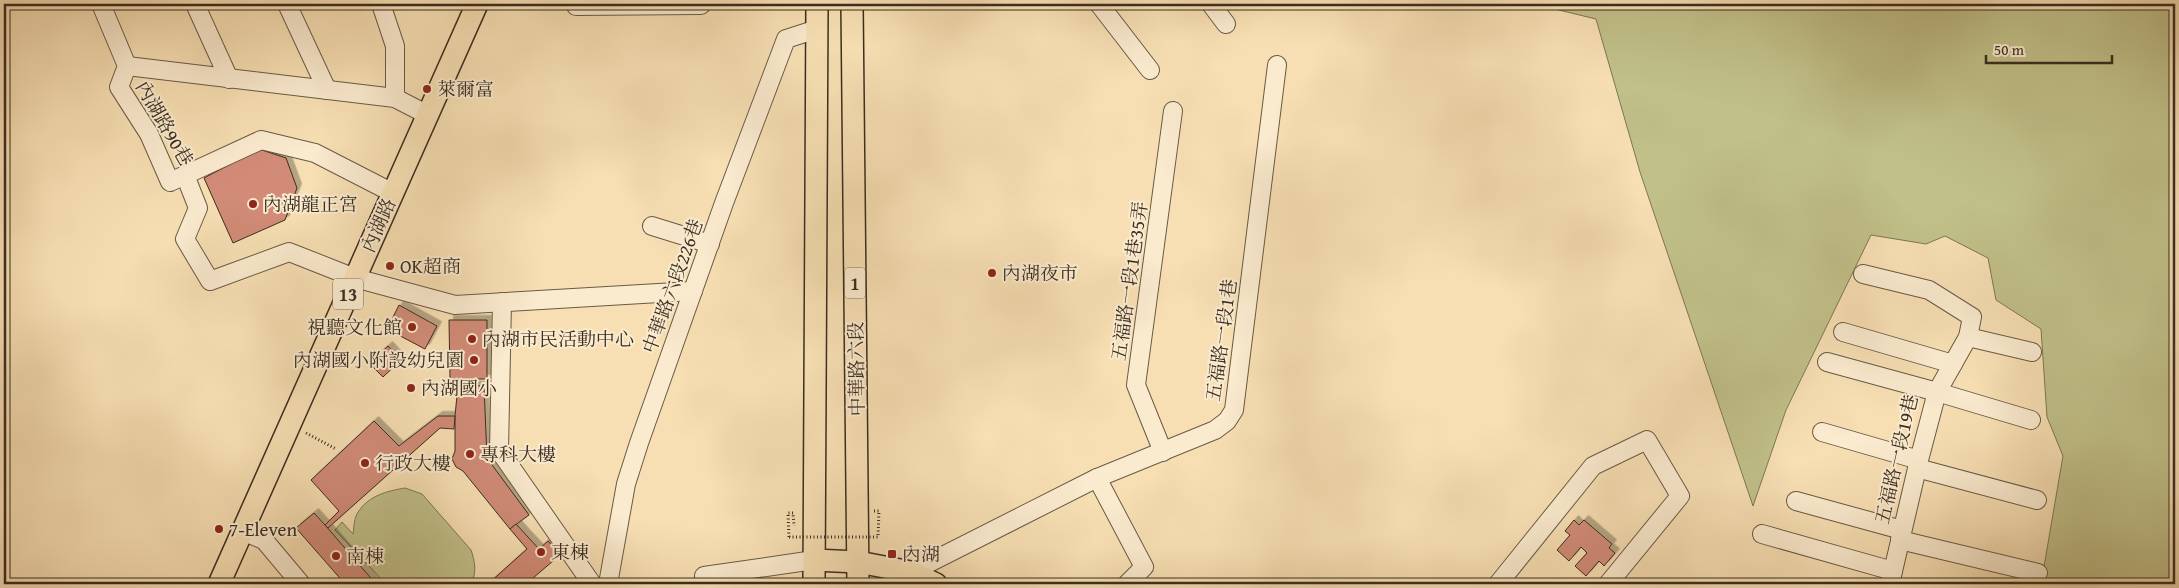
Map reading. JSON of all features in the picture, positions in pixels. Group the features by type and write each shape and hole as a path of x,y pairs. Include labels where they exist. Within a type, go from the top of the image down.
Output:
{"main road":[{"name":"內湖路","path":"219,584 477,4"},
{"path":"814,584 817,4"},
{"name":"中華路六段","path":"852,4 858,584"},
{"path":"814,560 858,562 911,572 936,584"}],"lane":[{"name":"內湖路90巷","path":"101,4 127,66 119,87 149,134 170,182 261,140 315,153 393,193"},
{"path":"195,4 229,79"},
{"path":"287,4 327,90"},
{"path":"381,4 395,46 395,98"},
{"path":"576,6 701,4"},
{"path":"1099,4 1150,70"},
{"path":"1211,4 1226,24"},
{"name":"中華路六段226巷","path":"608,584 626,484 693,291 786,38 817,29"},
{"name":"五福路一段1巷","path":"911,572 1096,478 1215,430 1227,421 1234,410 1278,65"},
{"path":"127,66 395,98 428,115"},
{"name":"五福路一段1巷35弄","path":"1163,452 1136,386 1173,111"},
{"path":"185,175 198,208 185,239 210,281 289,252 355,278 455,304 693,291"},
{"path":"652,226 710,244"},
{"path":"1863,274 1929,290 1972,317 1968,336 1937,392 2031,420"},
{"path":"502,302 499,450 583,580"},
{"path":"1843,332 1953,364"},
{"path":"1968,336 2032,352"},
{"name":"五福路一段19巷","path":"1827,362 1937,392 1891,578"},
{"path":"1822,432 1918,464 2037,500"},
{"path":"1498,584 1593,466 1647,440 1680,496 1608,584"},
{"path":"1096,478 1144,567 1128,584"},
{"path":"1796,501 1901,535 2038,573"},
{"path":"242,531 264,540 301,584"},
{"path":"1762,534 1891,578"},
{"path":"704,576 814,560"}],"path":[{"path":"290,425 336,449"},
{"path":"794,528 793,513 788,514 788,537 878,538"}],"shaded area":[{"path":"1534,4 2175,4 2175,574 2170,584 2041,584 2063,456 2047,417 2041,329 1996,300 1988,258 1945,236 1926,244 1871,235 1786,410 1753,506 1640,172 1596,19"},
{"path":"405,488 422,494 471,550 475,567 471,584 386,584 335,530 342,522 353,534 356,516 366,503 378,495"}],"building":[{"name":"內湖龍正宮","path":"259,149 286,158 297,188 285,220 233,243 204,178"},
{"name":"視聽文化館","path":"399,305 437,326 425,349 387,329"},
{"path":"449,320 487,320 487,379 450,379"},
{"path":"388,346 401,360 383,377 369,363"},
{"name":"專科大樓","path":"458,385 484,386 487,458 529,515 510,529 463,471 456,467 452,459 455,451 455,416"},
{"name":"行政大樓","path":"438,416 455,416 454,429 440,428 328,528 325,525 339,511 311,480 374,421 399,446"},
{"name":"南棟","path":"314,513 376,584 345,584 296,528"},
{"path":"1574,520 1579,525 1584,520 1612,544 1609,548 1615,553 1604,566 1599,561 1586,576 1575,566 1587,553 1581,547 1569,561 1557,550 1570,535 1565,531"},
{"name":"東棟","path":"516,524 539,549 548,541 560,555 526,584 488,584 527,549 510,529"}],"place":[{"name":"萊爾富","path":"427,89"},
{"name":"內湖龍正宮","path":"253,204"},
{"name":"OK超商","path":"390,266"},
{"name":"內湖夜市","path":"992,273"},
{"name":"視聽文化館","path":"412,327"},
{"name":"內湖市民活動中心","path":"472,339"},
{"name":"內湖國小附設幼兒園","path":"474,360"},
{"name":"內湖國小","path":"411,388"},
{"name":"專科大樓","path":"470,454"},
{"name":"行政大樓","path":"365,463"},
{"name":"7-Eleven","path":"219,529"},
{"name":"東棟","path":"541,552"},
{"name":"內湖","path":"892,554"},
{"name":"南棟","path":"336,556"}]}
